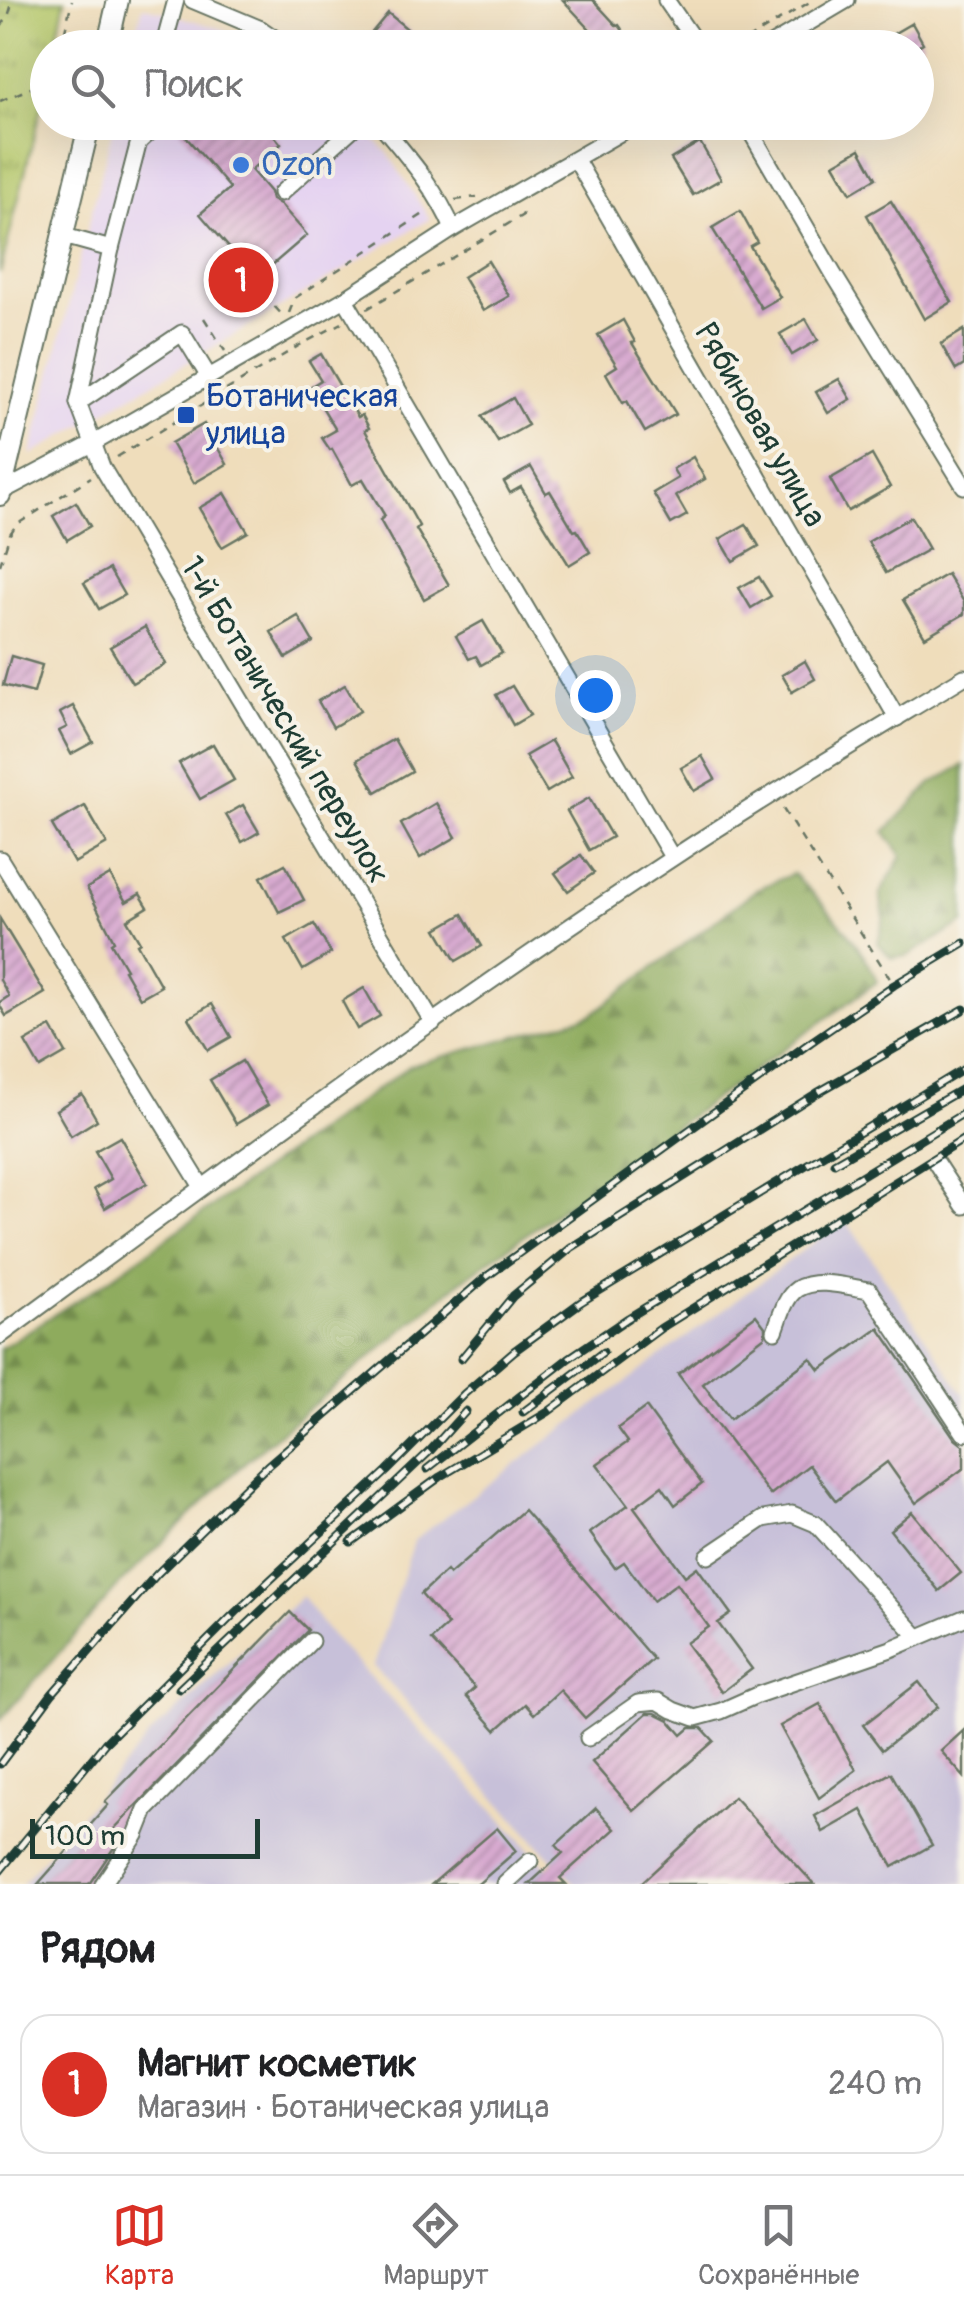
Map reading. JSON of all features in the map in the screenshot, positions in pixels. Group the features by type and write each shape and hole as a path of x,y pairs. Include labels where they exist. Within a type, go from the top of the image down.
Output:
{"main road":[{"path":"111,30 118,0"},
{"path":"0,494 86,140"}],"street":[{"path":"168,30 176,0"},
{"path":"192,0 261,29"},
{"path":"666,0 687,30"},
{"path":"796,30 847,0"},
{"path":"281,193 340,140"},
{"path":"393,140 442,202 453,229"},
{"path":"0,494 345,299 453,229 609,140"},
{"path":"755,140 964,486"},
{"path":"78,403 111,248 139,142"},
{"name":"Рябиновая улица","path":"576,160 897,718"},
{"path":"64,236 111,248"},
{"path":"345,299 672,858"},
{"path":"78,403 182,333 209,377"},
{"name":"1-й Ботанический переулок","path":"78,403 102,467 433,1023"},
{"path":"0,1336 202,1187 672,858 964,677"},
{"path":"0,859 202,1187"},
{"path":"936,1163 964,1206"},
{"path":"775,1331 797,1289 819,1283 868,1290 964,1433"},
{"path":"708,1556 763,1519 792,1514 816,1524 918,1637"},
{"path":"588,1738 638,1703 658,1701 695,1718 964,1618"},
{"path":"103,1884 136,1835 146,1810 311,1641"},
{"path":"505,1884 530,1862"}],"path":[{"path":"0,28 13,0"},
{"path":"65,30 72,0"},
{"path":"763,30 813,0"},
{"path":"0,101 30,88"},
{"path":"253,283 287,320 295,298 442,202"},
{"path":"0,565 16,525 102,467 300,344 524,215"},
{"path":"204,318 235,362"},
{"path":"773,793 894,985"}],"shaded area":[{"path":"143,6 224,30 137,30"},
{"path":"110,140 374,140 387,152 430,219 31,455"},
{"path":"845,1219 964,1394 964,1884 575,1884 373,1666 415,1539"},
{"path":"302,1596 328,1632 562,1884 22,1884 149,1736"}],"green space":[{"path":"0,0 65,0 59,30 30,30 33,140 0,273"},
{"path":"964,765 964,923 907,956 891,958 878,943 884,917 880,894 902,856 885,832 931,784"},
{"path":"793,874 853,940 877,982 461,1281 245,1462 119,1585 0,1720 0,1349 107,1281 410,1066 591,1015 757,889"}],"building":[{"path":"563,0 593,0 622,30 591,30"},
{"path":"388,13 408,30 374,30"},
{"path":"189,140 278,140 281,144 251,170 272,200 307,235 256,279 200,214 230,188"},
{"path":"700,142 721,179 693,195 671,159"},
{"path":"860,149 876,178 851,193 834,164"},
{"path":"891,201 952,302 924,319 867,215"},
{"path":"740,211 757,242 750,246 780,297 761,308 712,228"},
{"path":"488,261 509,296 483,311 463,277"},
{"path":"806,319 818,340 792,355 780,334"},
{"path":"623,320 635,342 632,343 676,414 645,432 606,373 617,366 598,335"},
{"path":"964,330 964,365 956,370 941,344"},
{"path":"321,354 358,417 362,415 369,428 365,430 449,585 424,599 380,520 385,516 363,479 352,485 322,438 336,430 310,387 321,380 309,361"},
{"path":"839,379 851,399 828,413 816,392"},
{"path":"513,398 528,425 498,442 482,416"},
{"path":"204,424 227,464 194,483 171,443"},
{"path":"872,455 890,487 848,511 830,479"},
{"path":"693,457 705,479 676,496 687,515 671,524 653,493 678,478 673,469"},
{"path":"531,467 590,552 569,565 521,487 510,493 504,482"},
{"path":"225,493 248,532 222,547 199,508"},
{"path":"76,502 90,526 67,540 53,516"},
{"path":"911,517 929,549 886,573 868,542"},
{"path":"746,524 759,546 733,561 720,539"},
{"path":"109,569 124,595 99,609 84,583"},
{"path":"947,574 964,602 964,614 925,637 903,600"},
{"path":"759,577 771,596 751,608 739,588"},
{"path":"298,616 313,642 286,658 271,632"},
{"path":"483,621 502,653 481,665 476,656 469,659 456,636"},
{"path":"145,627 166,664 132,683 110,647"},
{"path":"11,656 42,665 34,693 3,685"},
{"path":"805,661 815,679 792,692 782,675"},
{"path":"345,685 360,711 333,727 318,701"},
{"path":"512,686 530,715 513,725 496,695"},
{"path":"73,706 93,742 71,754 59,731 67,727 60,713"},
{"path":"394,739 412,771 376,792 357,760"},
{"path":"551,741 572,777 547,792 525,756"},
{"path":"213,744 234,780 200,799 179,763"},
{"path":"702,756 715,779 694,791 681,768"},
{"path":"589,798 612,837 589,850 567,811"},
{"path":"436,803 456,837 420,858 401,824"},
{"path":"243,805 259,832 242,842 226,815"},
{"path":"85,806 107,844 74,863 52,825"},
{"path":"581,855 594,873 568,891 555,873"},
{"path":"285,864 304,900 279,912 261,877"},
{"path":"110,875 126,902 140,894 148,907 127,920 161,986 140,998 87,888"},
{"path":"463,914 482,946 456,961 437,929"},
{"path":"0,919 45,993 6,1016 0,1006 9,996 0,980"},
{"path":"314,924 331,953 303,970 286,940"},
{"path":"364,988 380,1016 357,1029 342,1001"},
{"path":"212,1004 231,1037 208,1050 189,1018"},
{"path":"51,1027 66,1053 40,1068 25,1042"},
{"path":"242,1061 268,1105 236,1124 210,1080"},
{"path":"82,1094 97,1120 71,1136 56,1110"},
{"path":"120,1137 147,1183 105,1208 94,1189 111,1179 95,1151"},
{"path":"756,1315 765,1327 765,1336 703,1384 730,1419 811,1358 820,1370 879,1328 955,1439 964,1446 964,1468 916,1503 887,1462 836,1501 809,1465 770,1495 678,1374"},
{"path":"646,1407 702,1484 675,1505 662,1486 634,1507 685,1576 697,1567 731,1614 718,1623 752,1669 722,1692 686,1643 709,1627 677,1583 653,1601 624,1562 615,1568 590,1533 628,1505 597,1464 628,1442 618,1428"},
{"path":"524,1510 653,1659 585,1718 560,1690 534,1714 525,1704 496,1730 466,1696 475,1688 431,1640 448,1625 421,1594"},
{"path":"912,1512 961,1573 939,1591 890,1530"},
{"path":"290,1612 308,1630 114,1829 122,1836 89,1884 38,1884 108,1805 105,1802"},
{"path":"919,1682 938,1707 882,1750 863,1725"},
{"path":"820,1704 856,1770 819,1798 780,1726"},
{"path":"647,1713 669,1720 682,1735 690,1728 702,1728 714,1741 634,1811 592,1762"},
{"path":"964,1730 964,1777 941,1751"},
{"path":"891,1773 932,1845 893,1867 862,1810 823,1832 815,1816"},
{"path":"734,1797 814,1884 640,1884"},
{"path":"596,1808 615,1829 560,1878 566,1884 529,1884 563,1853 556,1845"},
{"path":"497,1828 516,1851 478,1884 432,1884"}],"railway":[{"path":"0,1764 52,1694 157,1574 267,1466 486,1277 811,1042 964,943"},
{"path":"461,1359 513,1296 571,1248 817,1093 964,1009"},
{"path":"0,1871 105,1743 236,1612 514,1351 581,1302 964,1069"},
{"path":"834,1163 964,1088"},
{"path":"427,1469 569,1358 628,1318 964,1113"},
{"path":"351,1542 440,1477 548,1412 661,1328 964,1139"},
{"path":"523,1412 603,1352"},
{"path":"179,1689 430,1451 466,1411"}],"place":[{"name":"Ozon","path":"241,165"},
{"name":"Магнит косметик","path":"241,280"},
{"name":"Ботаническая улица","path":"186,415"}]}
